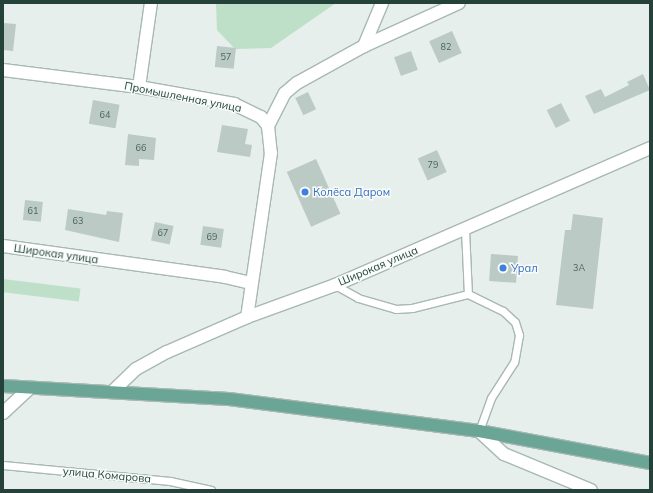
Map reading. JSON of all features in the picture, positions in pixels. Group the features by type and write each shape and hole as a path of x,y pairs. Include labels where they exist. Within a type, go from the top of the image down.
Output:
{"main road":[{"path":"3,386 229,399 479,431 650,463"}],"street":[{"path":"139,87 151,3"},
{"path":"364,46 382,3"},
{"path":"247,317 271,153 268,126 285,93 297,83 364,46 459,3"},
{"name":"Промышленная улица","path":"3,70 139,87 234,104 261,118 268,126"},
{"name":"Широкая улица","path":"112,392 136,369 166,352 247,317 334,285 650,148"},
{"name":"Широкая улица","path":"3,246 225,277 251,283"},
{"path":"3,413 30,388"},
{"path":"479,431 504,454 591,490"}],"lane":[{"path":"464,229 468,294"},
{"path":"334,285 358,298 396,309 412,308 468,294 503,311 515,322 519,335 514,362 491,398 479,431"},
{"name":"улица Комарова","path":"3,465 170,481 211,490"}],"green space":[{"path":"216,3 336,3 271,48 235,49 217,30"},
{"path":"3,279 80,289 79,301 3,292"}],"building":[{"path":"3,23 16,24 13,51 3,50"},
{"path":"452,31 462,53 439,63 429,41"},
{"path":"217,46 236,48 234,69 215,67"},
{"path":"411,51 418,70 401,76 394,57"},
{"path":"643,74 650,90 594,114 585,96 601,89 605,97 629,85 627,82"},
{"path":"308,92 316,109 303,115 295,98"},
{"path":"93,100 120,105 115,128 89,124"},
{"path":"561,103 570,121 556,128 547,110"},
{"path":"222,125 248,129 245,144 252,145 250,157 217,152"},
{"path":"128,134 156,138 154,160 139,159 139,166 125,165"},
{"path":"437,150 447,172 428,180 418,159"},
{"path":"316,159 340,214 311,227 287,172"},
{"path":"25,200 43,202 41,222 23,220"},
{"path":"68,209 106,215 107,211 123,213 119,242 65,230"},
{"path":"573,214 603,218 593,309 556,305 565,230 571,230"},
{"path":"155,222 174,226 170,245 151,241"},
{"path":"203,226 224,229 221,248 200,245"},
{"name":"Урал","path":"491,254 518,256 516,283 489,281"}],"place":[{"name":"Колёса Даром","path":"305,192"},
{"name":"Урал","path":"503,268"}]}
